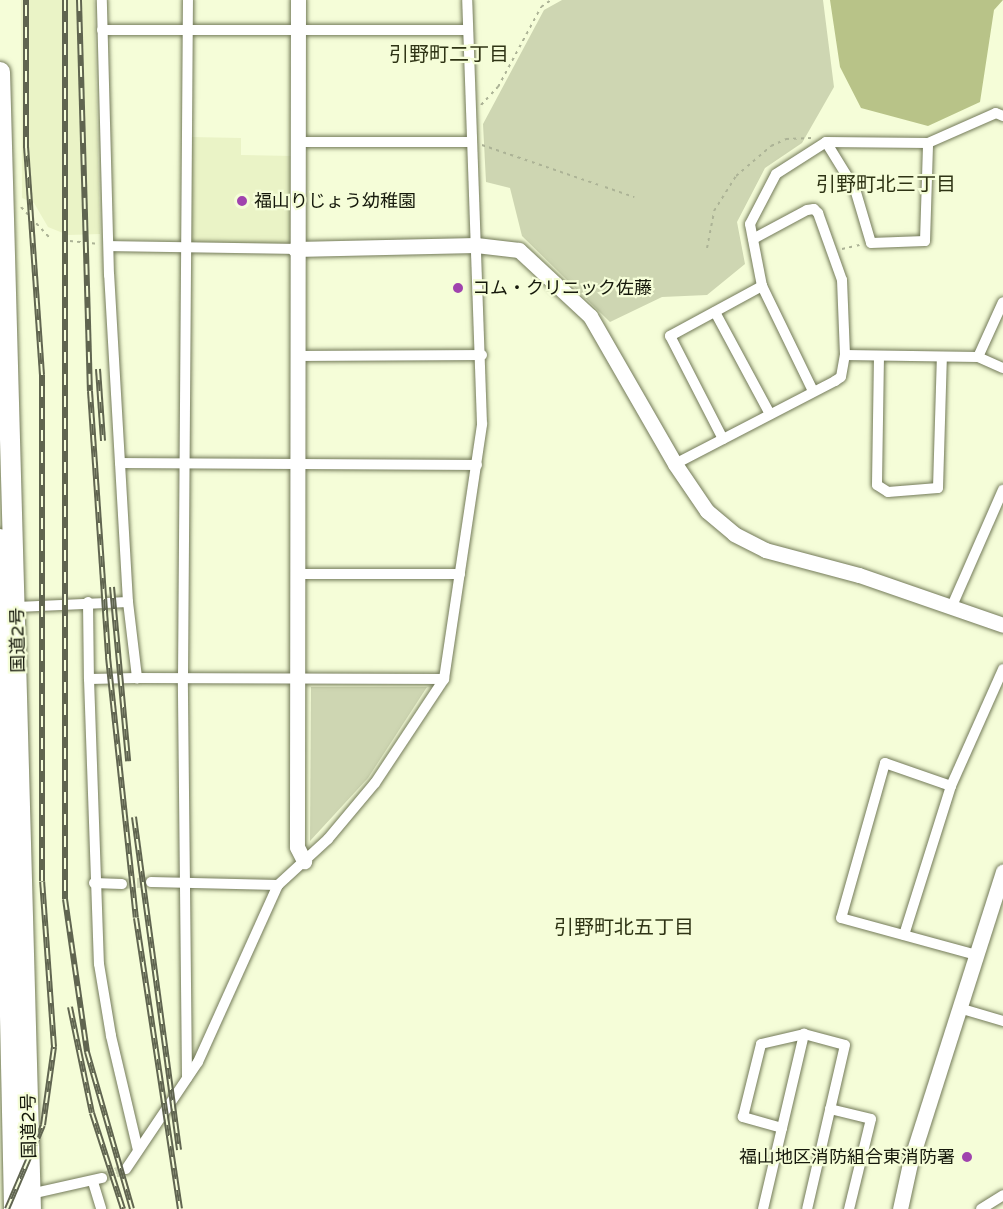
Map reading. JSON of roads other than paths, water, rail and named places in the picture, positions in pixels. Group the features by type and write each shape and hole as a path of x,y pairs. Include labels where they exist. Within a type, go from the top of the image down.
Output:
{"highway":[{"name":"国道2号","path":"0,72 6,189 17,607 22,1202"},
{"name":"国道2号","path":"0,539 7,1155 22,1202"}],"street":[{"path":"102,0 109,246 128,602 136,678"},
{"path":"187,1078 183,678 189,248 188,0"},
{"path":"298,0 295,249 299,356 297,847 304,861"},
{"path":"126,1169 198,1062 278,885 328,838 375,783 444,679 482,424 482,355 467,0"},
{"path":"102,30 467,30"},
{"path":"813,391 762,286 750,224 776,174 826,142 928,143 996,113 1003,116"},
{"path":"296,142 474,143"},
{"path":"826,142 855,189 872,243 925,241 928,143"},
{"path":"675,464 841,377 845,356 842,280 814,209 753,239"},
{"path":"109,246 295,249 476,246 519,250 590,316 675,464 707,511 734,534 765,550 952,606 1003,625"},
{"path":"723,439 670,336 762,286"},
{"path":"978,357 1003,302"},
{"path":"715,312 770,414"},
{"path":"299,356 482,355"},
{"path":"845,356 978,357 1003,368"},
{"path":"879,356 877,484 888,492 938,488 942,357"},
{"path":"120,463 477,465"},
{"path":"952,606 1003,490"},
{"path":"297,574 460,574"},
{"path":"88,602 94,883 99,964 109,1025 138,1150"},
{"path":"17,607 128,602"},
{"path":"904,935 951,786 1003,669"},
{"path":"89,680 136,678 444,679"},
{"path":"951,786 885,764 841,918 976,955"},
{"path":"900,1209 910,1163 1003,871"},
{"path":"151,882 278,885"},
{"path":"94,883 122,884"},
{"path":"959,1008 1003,1021"},
{"path":"763,1209 804,1034"},
{"path":"782,1128 743,1118 761,1044 804,1034 845,1045 807,1209"},
{"path":"830,1109 871,1119 849,1209"},
{"path":"22,1202 97,1180 101,1209"},
{"path":"981,1209 1002,1198"}],"tunnel":[{"path":"122,884 151,882"},
{"path":"102,1178 126,1169"}],"railway":[{"path":"7,1209 43,1125 54,1047 42,881 42,375 26,148 26,0"},
{"path":"65,0 65,899 87,1052 132,1209"},
{"path":"79,0 90,391 108,657 136,918 180,1209"},
{"path":"98,369 103,441"},
{"path":"112,587 128,761"},
{"path":"134,817 179,1150"},
{"path":"70,1007 92,1113 123,1209"}],"place":[{"name":"福山りじょう幼稚園","path":"242,201"},
{"name":"コム・クリニック佐藤","path":"458,288"},
{"name":"福山地区消防組合東消防署","path":"967,1157"}],"district":[{"name":"引野町二丁目","path":"449,55"},
{"name":"引野町北三丁目","path":"886,185"},
{"name":"引野町北五丁目","path":"624,928"}]}
